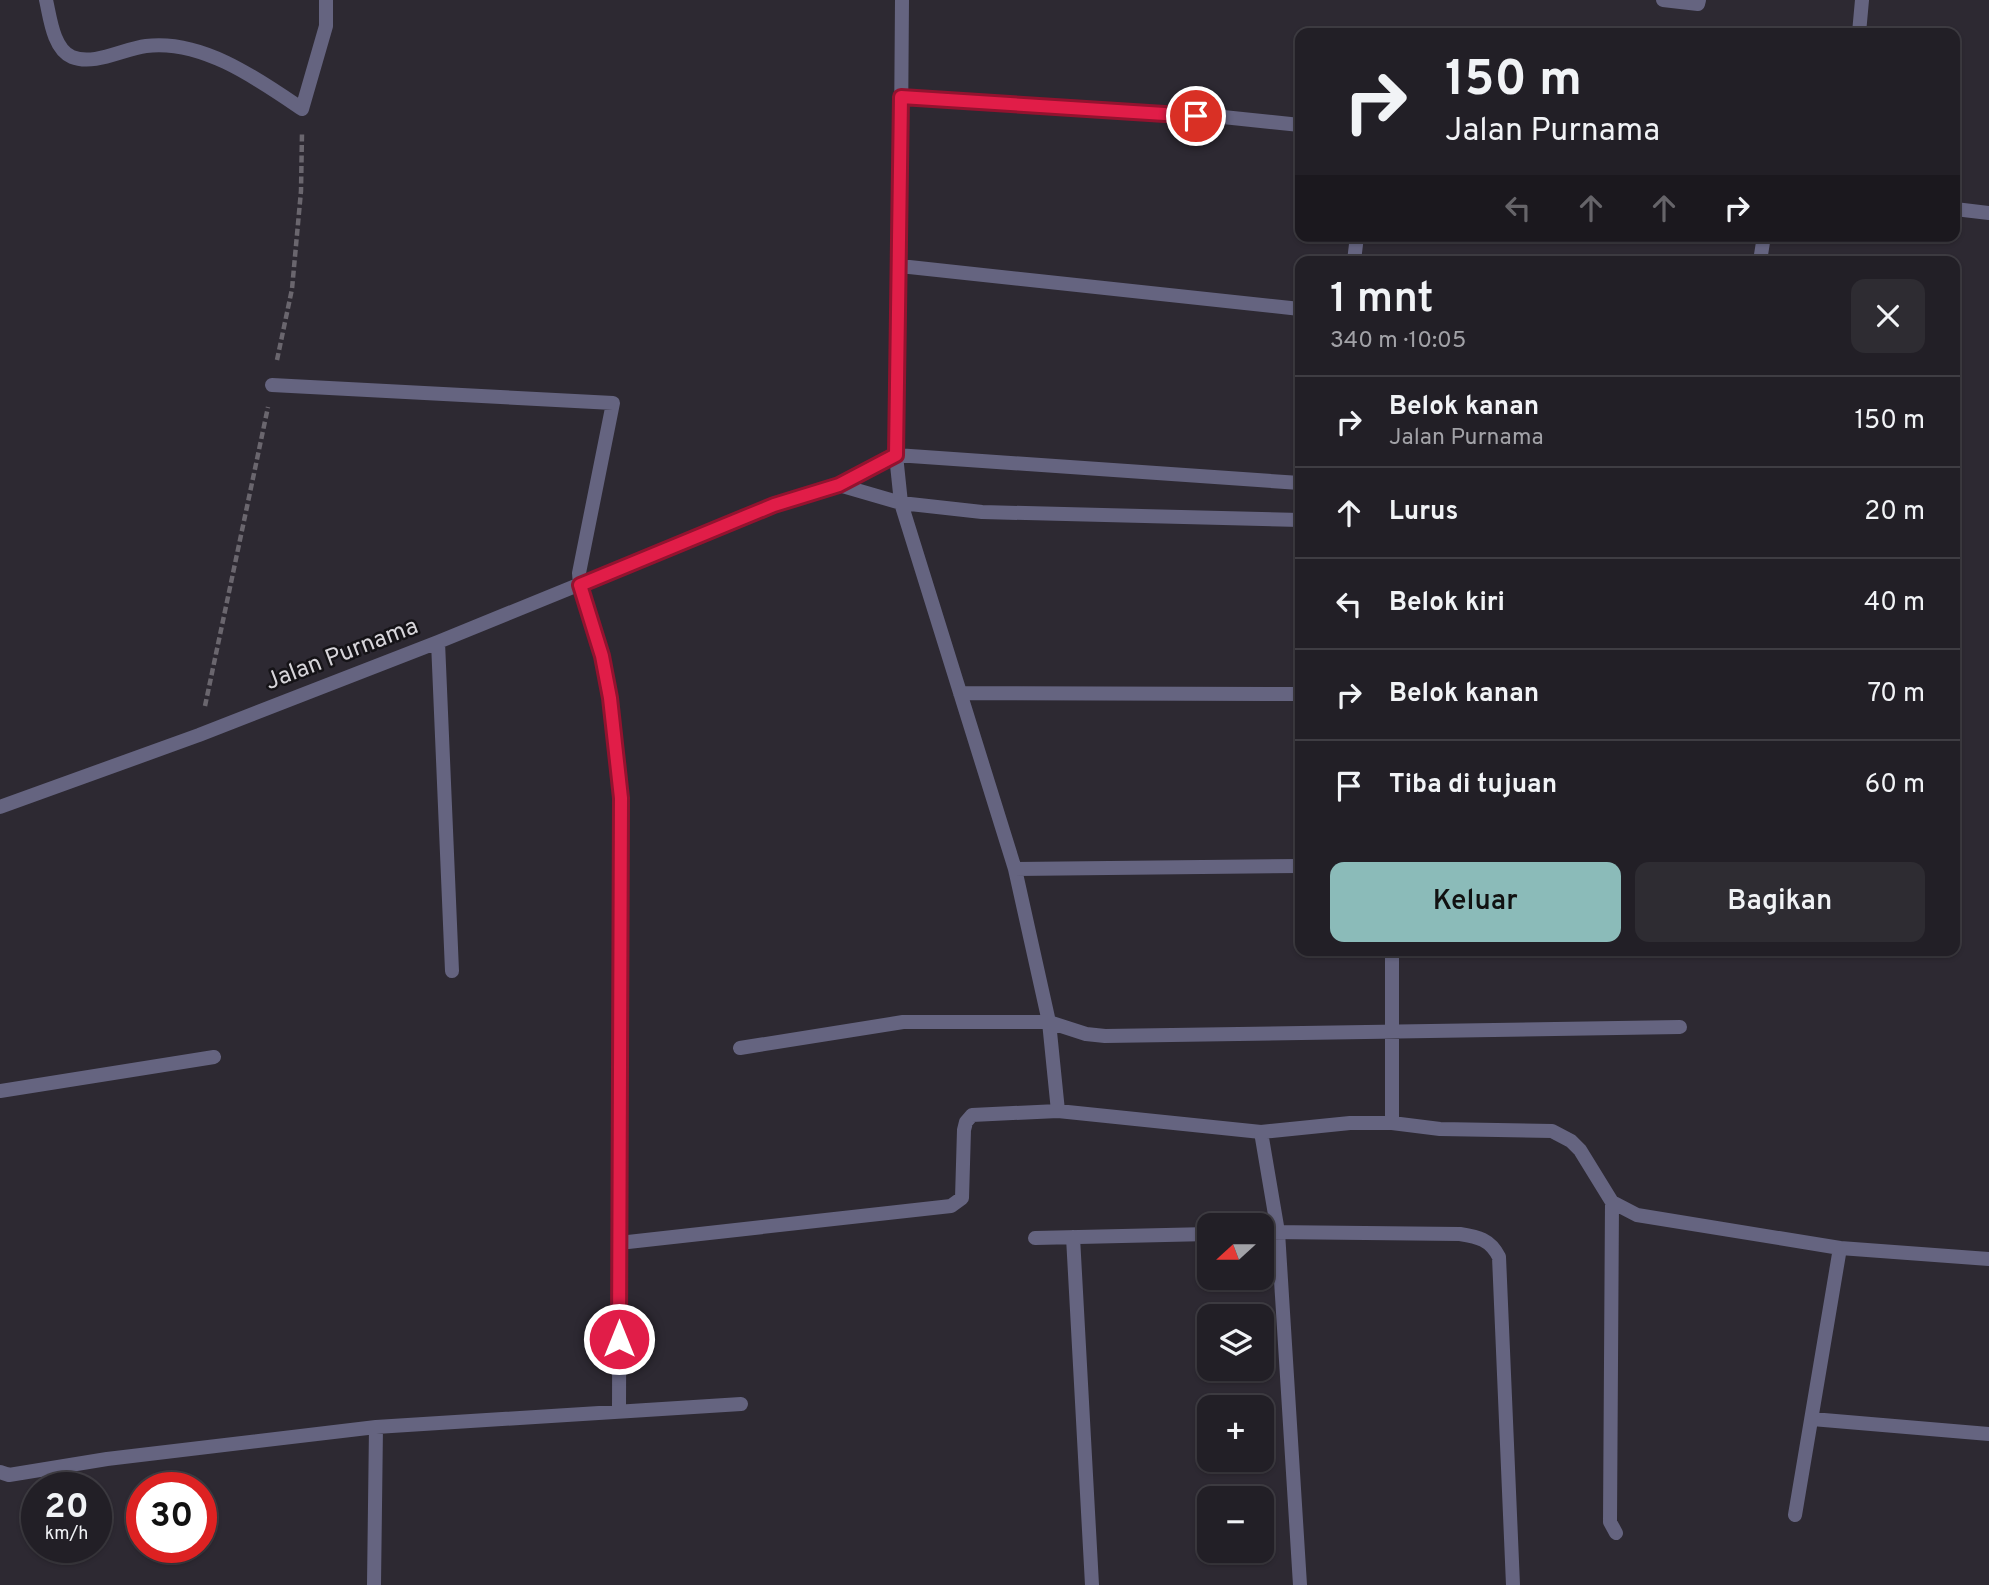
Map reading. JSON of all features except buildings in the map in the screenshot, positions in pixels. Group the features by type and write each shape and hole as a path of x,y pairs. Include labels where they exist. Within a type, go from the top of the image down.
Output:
{"street":[{"path":"46,0 57,41 66,53 73,57 101,57 145,47 180,48 211,57 264,83 302,109 326,26 327,0"},
{"path":"902,0 896,455 901,503 1015,869 1049,1022 1058,1111"},
{"path":"1663,0 1698,4 1699,0"},
{"path":"1859,28 1862,0"},
{"path":"901,97 1223,117 1295,124"},
{"path":"1960,210 1989,213"},
{"path":"900,266 1295,308"},
{"path":"272,385 613,403 581,560 580,585 602,656 608,687 621,798 619,1411"},
{"path":"896,455 1295,483"},
{"name":"Jalan Purnama","path":"0,807 199,735 438,642 774,505 839,485 896,455"},
{"path":"839,485 901,503 982,512 1295,520"},
{"path":"438,642 452,971"},
{"path":"960,693 1295,694"},
{"path":"1015,869 1295,866"},
{"path":"1392,956 1392,1123"},
{"path":"740,1048 903,1021 1049,1022 1086,1034 1105,1036 1680,1027"},
{"path":"0,1091 214,1058"},
{"path":"619,1243 951,1206 962,1198 964,1130 972,1115 1058,1111 1261,1132 1350,1123 1392,1123 1440,1129 1552,1131 1571,1141 1580,1150 1612,1202 1637,1215 1840,1248 1989,1259"},
{"path":"1261,1132 1278,1232 1300,1585"},
{"path":"1612,1202 1610,1522 1616,1533"},
{"path":"1274,1232 1460,1234 1482,1238 1495,1249 1499,1257 1513,1585"},
{"path":"1034,1238 1197,1234"},
{"path":"1073,1237 1092,1585"},
{"path":"1795,1515 1840,1248"},
{"path":"0,1472 9,1475 107,1458 376,1427 741,1404"},
{"path":"1812,1419 1989,1434"},
{"path":"374,1585 376,1427"}],"path":[{"path":"199,735 292,289 301,191 302,109"}],"route":[{"path":"619,1339 621,798 610,698 602,656 580,585 774,505 839,485 896,455 901,97 1196,116"}]}
